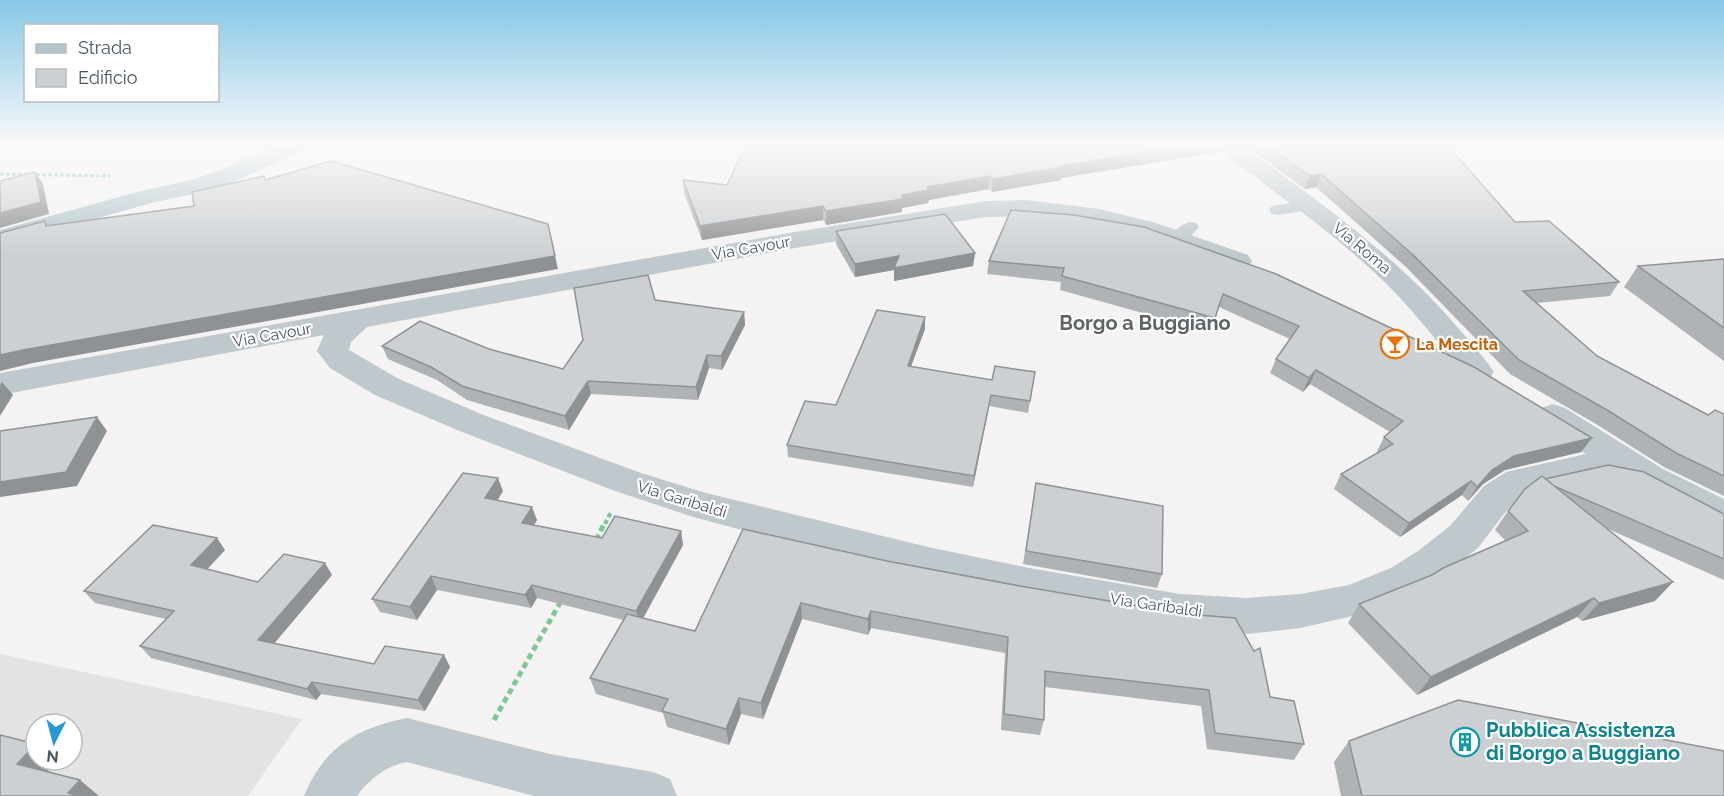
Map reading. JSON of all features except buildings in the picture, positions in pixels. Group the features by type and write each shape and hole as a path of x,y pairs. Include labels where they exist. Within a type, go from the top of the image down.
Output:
{"main road":[{"path":"154,194 185,182"},
{"path":"0,238 154,194 207,182"}],"street":[{"name":"Via Roma","path":"1278,182 1382,264 1503,386"},
{"name":"Via Cavour","path":"0,384 795,240 986,209 1026,208 1068,212 1144,228 1184,233 1264,271"},
{"name":"Via Garibaldi","path":"357,320 337,338 333,351 341,361 387,387 474,424 628,482 774,525 1029,585 1180,611 1247,616 1300,611 1352,601 1405,580 1432,562 1464,537 1497,496 1519,481 1597,464 1650,478"},
{"path":"1425,346 1503,386 1650,478 1724,516"},
{"path":"328,796 347,770 378,746 407,740 550,777 653,796"}],"lane":[{"path":"1278,210 1311,206"}],"path":[{"path":"142,182 154,194"},
{"name":"Via Garibaldi","path":"594,543 628,482"},
{"path":"472,757 565,594"}],"shaded area":[{"path":"0,654 302,719 248,796 0,796"}],"place":[{"name":"La Mescita","path":"1395,344"},
{"name":"Pubblica Assistenza di Borgo a Buggiano","path":"1465,742"}],"district":[{"name":"Borgo a Buggiano","path":"1145,323"}]}
